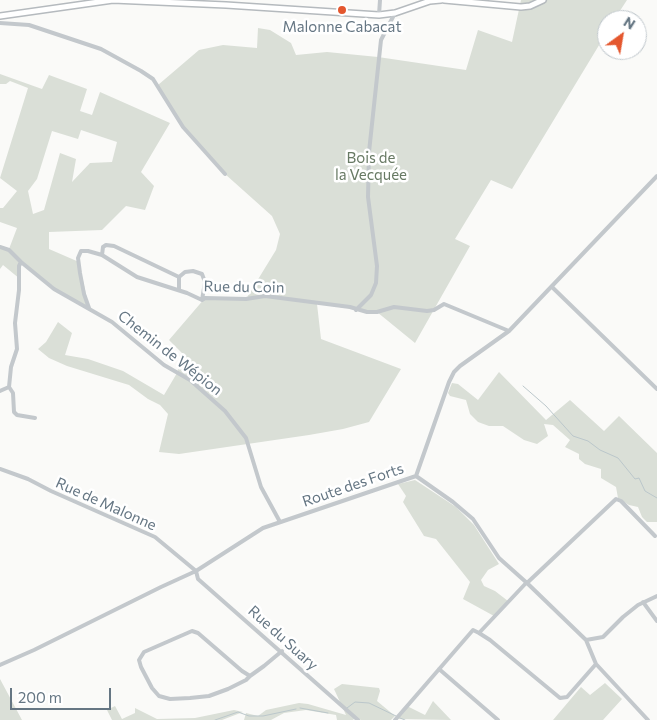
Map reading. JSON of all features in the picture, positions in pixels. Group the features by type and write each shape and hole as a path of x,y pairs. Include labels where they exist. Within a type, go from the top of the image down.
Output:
{"main road":[{"path":"0,16 121,0 200,2 379,15 395,13 430,0 521,7 530,6 541,1"}],"street":[{"path":"379,15 380,0"},
{"path":"356,310 371,295 376,283 377,266 368,197 368,162 381,40 395,13"},
{"path":"0,23 29,25 101,49 141,71 152,79 183,127 194,138 206,155 225,174"},
{"name":"Route des Forts","path":"0,665 34,650 161,586 196,571 219,558 253,534 280,522 416,476 454,372 509,331 657,176"},
{"path":"102,255 103,247 106,245 114,246 179,277"},
{"name":"Chemin de Wépion","path":"0,247 9,250 54,289 112,322 164,365 190,380 225,411 246,438 261,487 280,522"},
{"name":"Rue du Coin","path":"88,308 81,285 79,254 81,251 102,255 137,277 179,290 202,300 205,298 246,299 265,296 377,312 394,307 427,311 434,310 444,304 509,331"},
{"path":"21,262 18,266 19,290 15,323 17,349 9,387 13,393 14,412 17,415 35,418"},
{"path":"179,277 185,272 193,271 202,274 205,282 202,300"},
{"path":"179,277 179,290"},
{"path":"552,287 657,389"},
{"path":"0,391 9,387"},
{"name":"Rue de Malonne","path":"0,469 28,479 50,492 155,537 196,571"},
{"path":"416,476 453,502 473,519 499,558 527,582 586,640 596,664 648,720"},
{"path":"479,633 527,582 616,500 620,501 655,536"},
{"name":"Rue du Suary","path":"196,571 198,579 282,651 358,720"},
{"path":"586,640 603,636 623,617 643,602 657,596"},
{"path":"643,602 657,621"},
{"path":"395,720 471,632 475,630 560,698 567,697 596,664"},
{"path":"250,676 198,633 192,631 144,652 139,660 152,688 159,696 170,699 209,696 228,689 250,676 282,651"},
{"path":"439,669 498,720"}],"green space":[{"name":"Bois de la Vecquée","path":"521,0 627,0 620,10 597,10 597,49 512,189 491,180 455,239 470,246 415,343 377,312 317,304 321,339 401,369 369,422 309,435 179,454 159,452 168,414 160,405 129,385 67,366 49,358 38,349 46,342 58,322 72,333 65,355 88,359 123,371 164,395 177,373 182,353 169,340 205,298 246,299 276,250 280,234 272,216 225,174 183,127 158,85 199,50 223,45 257,48 258,28 270,30 291,43 296,55 327,52 378,57 466,70 478,30 512,42"},
{"path":"0,74 42,89 49,75 87,89 80,111 92,115 100,92 170,123 141,172 154,186 145,210 126,206 102,230 49,232 49,249 79,262 89,308 67,297 21,262 20,279 3,265 0,269 0,249 9,249 17,228 0,222 0,208 3,208 17,191 0,178 28,88 10,81 6,84 0,84","holes":["81,130 117,142 112,162 90,163 72,182 76,159 60,153 44,210 33,214 28,191 37,179 52,131 78,139"]},
{"path":"499,372 546,420 570,400 604,431 619,416 657,453 657,522 647,522 642,517 638,507 629,505 618,498 616,487 601,478 601,469 585,464 579,459 579,454 565,447 570,440 553,425 544,424 548,436 537,444 524,440 503,426 489,426 478,422 470,414 466,400 450,396 448,393 452,383 458,384 478,400"},
{"path":"415,480 456,507 474,525 499,564 488,570 481,580 484,586 495,591 508,601 494,616 463,599 470,582 436,539 424,536 403,502 406,496 398,484"},
{"path":"0,679 22,720 0,720"},
{"path":"605,683 622,699 603,720 553,720 581,687 590,695"},
{"path":"342,684 379,688 377,701 395,716 391,720 361,720 355,718 353,720 337,720 336,715 306,710 284,713 271,720 244,720 246,713 258,716 266,710 299,703 346,715 334,689"},
{"path":"433,701 451,720 398,719 407,706 425,715"},
{"path":"115,706 122,719 135,713 135,708 157,719 195,718 234,710 243,712 222,720 112,720 107,710"}],"waterway":[{"path":"523,386 546,406 573,436 588,441 600,450 618,458 635,479 639,478 645,491 657,498"},
{"path":"347,708 355,702 369,703 396,716"},
{"path":"300,708 328,713"},
{"path":"215,720 238,712 249,716 263,716 296,709"},
{"path":"400,718 405,720"}],"place":[{"name":"Malonne Cabacat","path":"342,10"}]}
